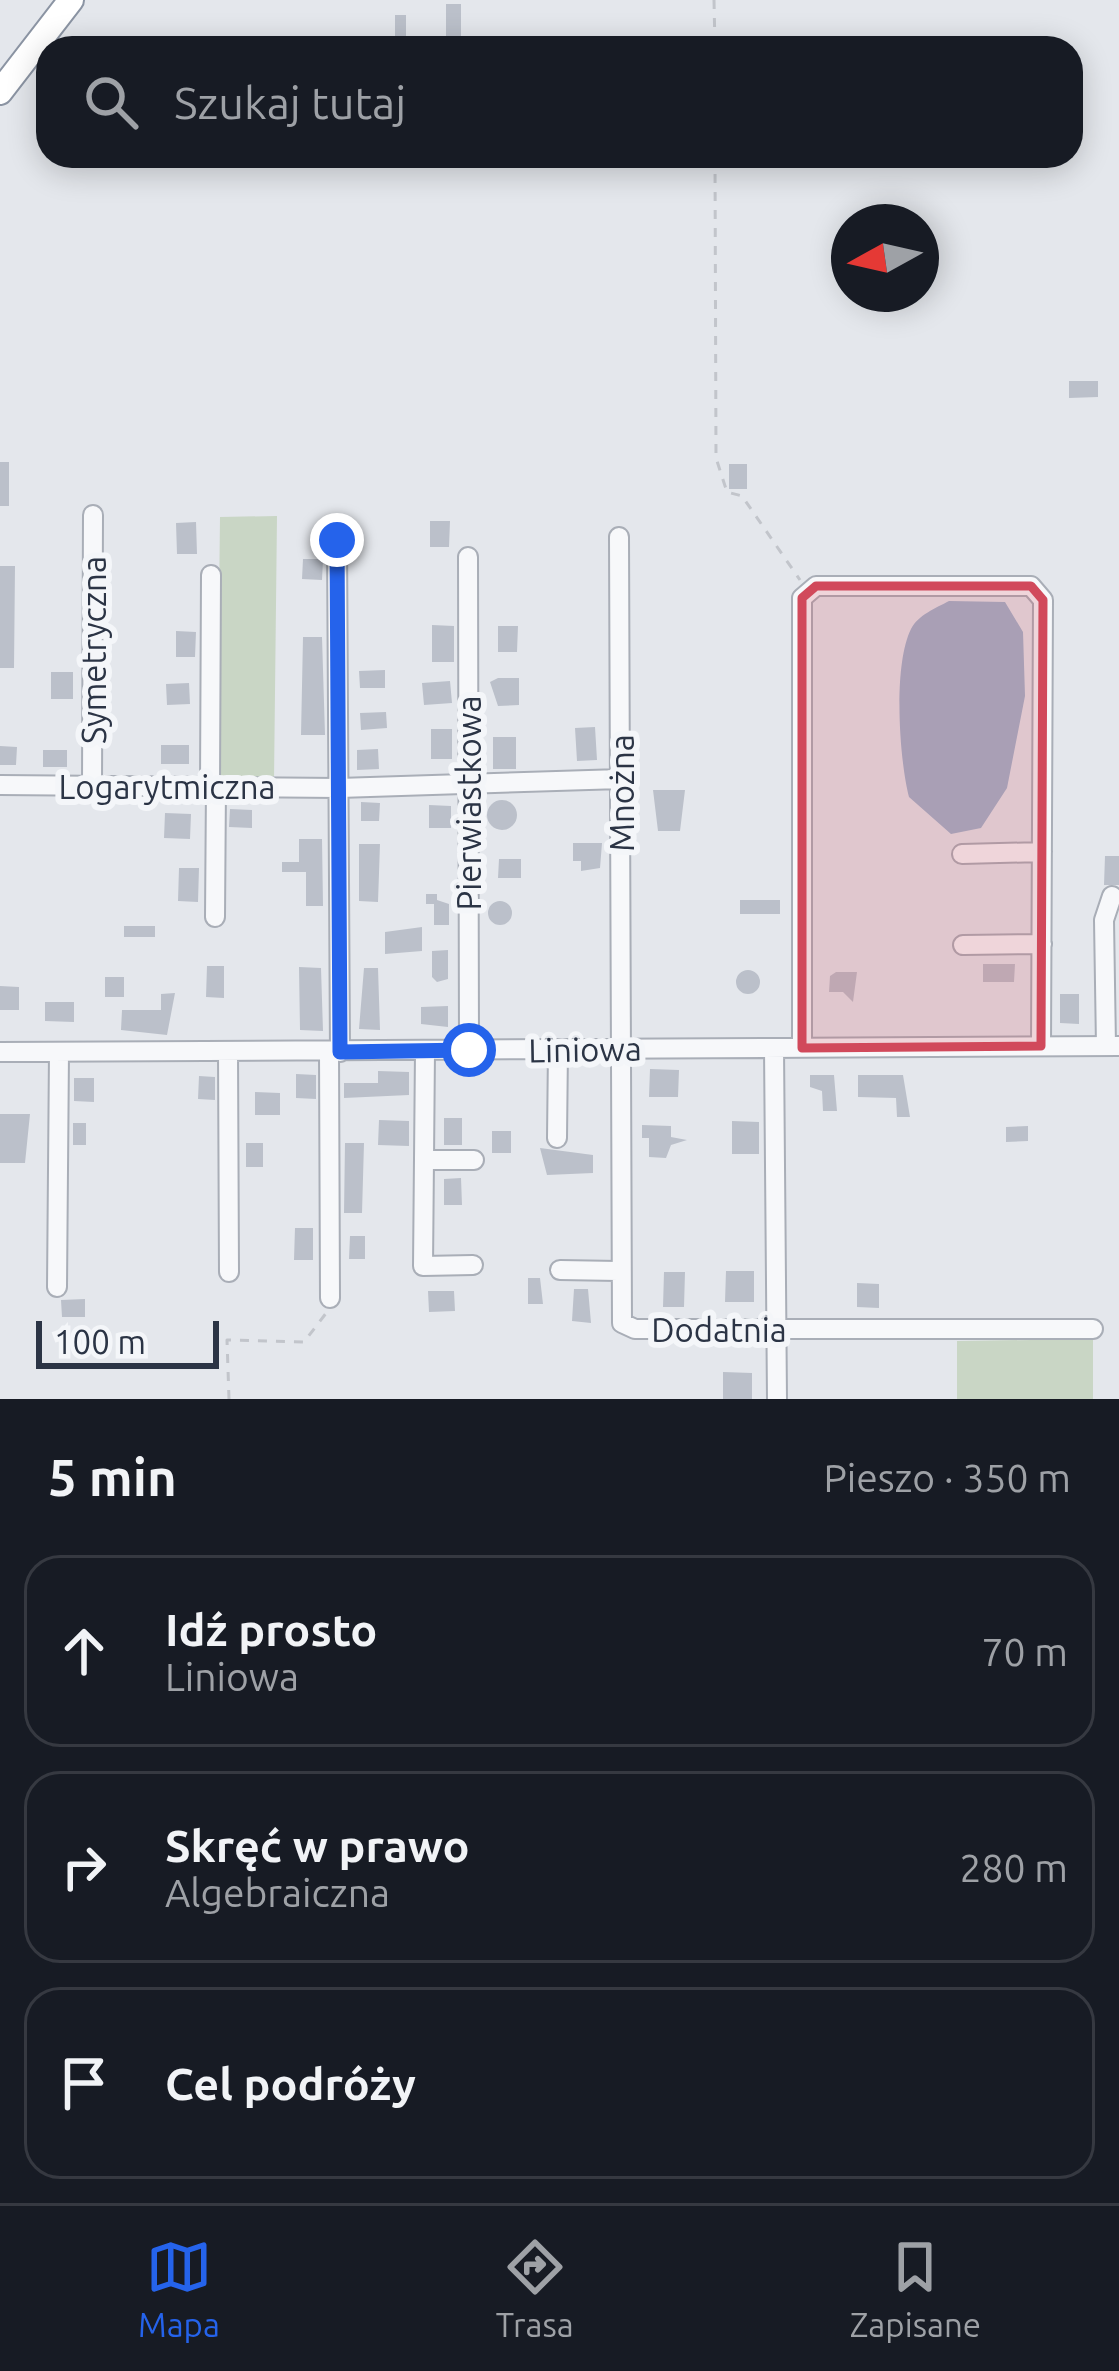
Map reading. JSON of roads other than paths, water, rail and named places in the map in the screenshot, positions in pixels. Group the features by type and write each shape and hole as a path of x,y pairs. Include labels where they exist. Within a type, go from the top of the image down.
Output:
{"highway":[{"path":"43,36 70,0"},
{"path":"0,92 36,45"}],"street":[{"name":"Symetryczna","path":"92,785 94,515"},
{"name":"Mnożna","path":"620,537 622,1048"},
{"path":"330,1298 339,788 337,540"},
{"name":"Pierwiastkowa","path":"468,557 469,1050"},
{"path":"211,575 215,917"},
{"path":"802,1048 802,598 817,586 1031,586 1043,600 1041,1046"},
{"name":"Logarytmiczna","path":"0,785 339,788 621,779"},
{"path":"962,854 1042,853"},
{"path":"1108,1046 1104,920 1112,896"},
{"path":"963,945 1042,944"},
{"name":"Liniowa","path":"0,1052 1108,1046"},
{"name":"Dodatnia","path":"622,1048 618,1271 622,1323 635,1329 1093,1329"},
{"path":"774,1048 777,1399"},
{"path":"557,1138 558,1049"},
{"path":"425,1051 423,1265 472,1265"},
{"path":"57,1287 59,1052"},
{"path":"228,1052 229,1272"},
{"path":"424,1160 474,1160"},
{"path":"560,1270 618,1271"}],"water":[{"path":"949,601 1005,602 1023,632 1025,696 1007,788 981,828 951,834 909,797 900,712 902,665 911,629"}]}
